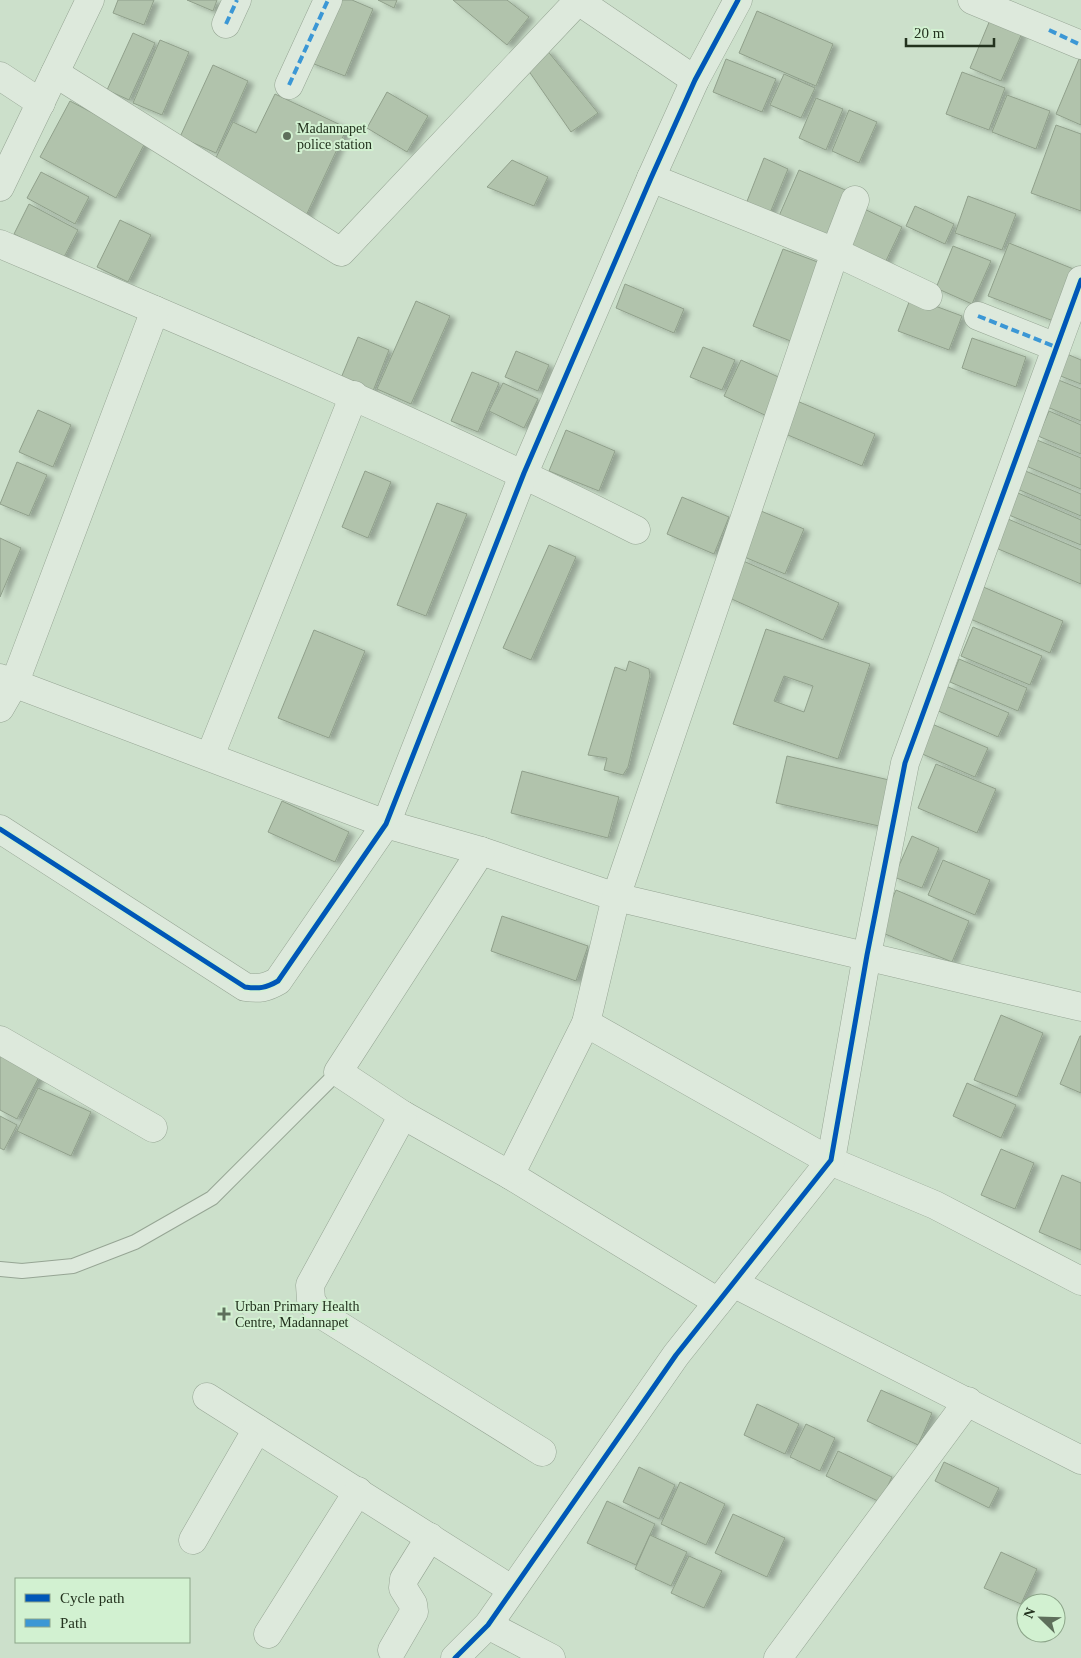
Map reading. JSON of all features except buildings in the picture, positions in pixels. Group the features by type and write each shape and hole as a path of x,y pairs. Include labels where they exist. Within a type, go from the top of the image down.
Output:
{"street":[{"path":"0,187 90,0"},
{"path":"289,86 328,0"},
{"path":"55,73 341,252 578,0 695,80"},
{"path":"0,829 245,987 258,989 278,981 386,824 524,473 695,80 738,0"},
{"path":"972,0 1081,44"},
{"path":"0,76 41,103"},
{"path":"651,178 835,252 928,296"},
{"path":"510,1176 586,1023 616,897 835,252 855,200"},
{"path":"0,244 354,395 524,473 636,530"},
{"path":"455,1658 488,1625 676,1354 830,1161 867,955 905,763 1081,280"},
{"path":"0,708 7,680 155,310"},
{"path":"978,316 1056,347"},
{"path":"210,756 354,395"},
{"path":"7,680 386,824 481,851 616,897 1081,1007"},
{"path":"481,851 338,1072 403,1115 510,1176 725,1292 968,1401 1081,1460"},
{"path":"586,1023 830,1161 935,1205 1081,1281"},
{"path":"0,1040 153,1128"},
{"path":"403,1115 310,1285 311,1300 319,1313 542,1452"},
{"path":"207,1397 512,1589"},
{"path":"778,1658 968,1401"},
{"path":"192,1540 257,1429"},
{"path":"268,1634 358,1491"},
{"path":"392,1650 414,1612 413,1604 403,1588 404,1579 430,1537"},
{"path":"488,1625 551,1658"}],"lane":[{"path":"0,1269 22,1271 73,1266 135,1242 212,1198 338,1072"}],"marked path":[{"path":"226,24 237,0"},
{"path":"289,85 328,0"},
{"path":"1049,30 1081,45"},
{"path":"978,316 1056,347"}],"cycle path":[{"path":"0,829 245,987 262,987 278,981 386,824 524,473 695,80 738,0"},
{"path":"455,1658 488,1625 676,1355 831,1160 867,955 905,763 1081,280"}],"place":[{"name":"Madannapet police station","path":"287,136"},
{"name":"Urban Primary Health Centre, Madannapet","path":"224,1314"}]}
